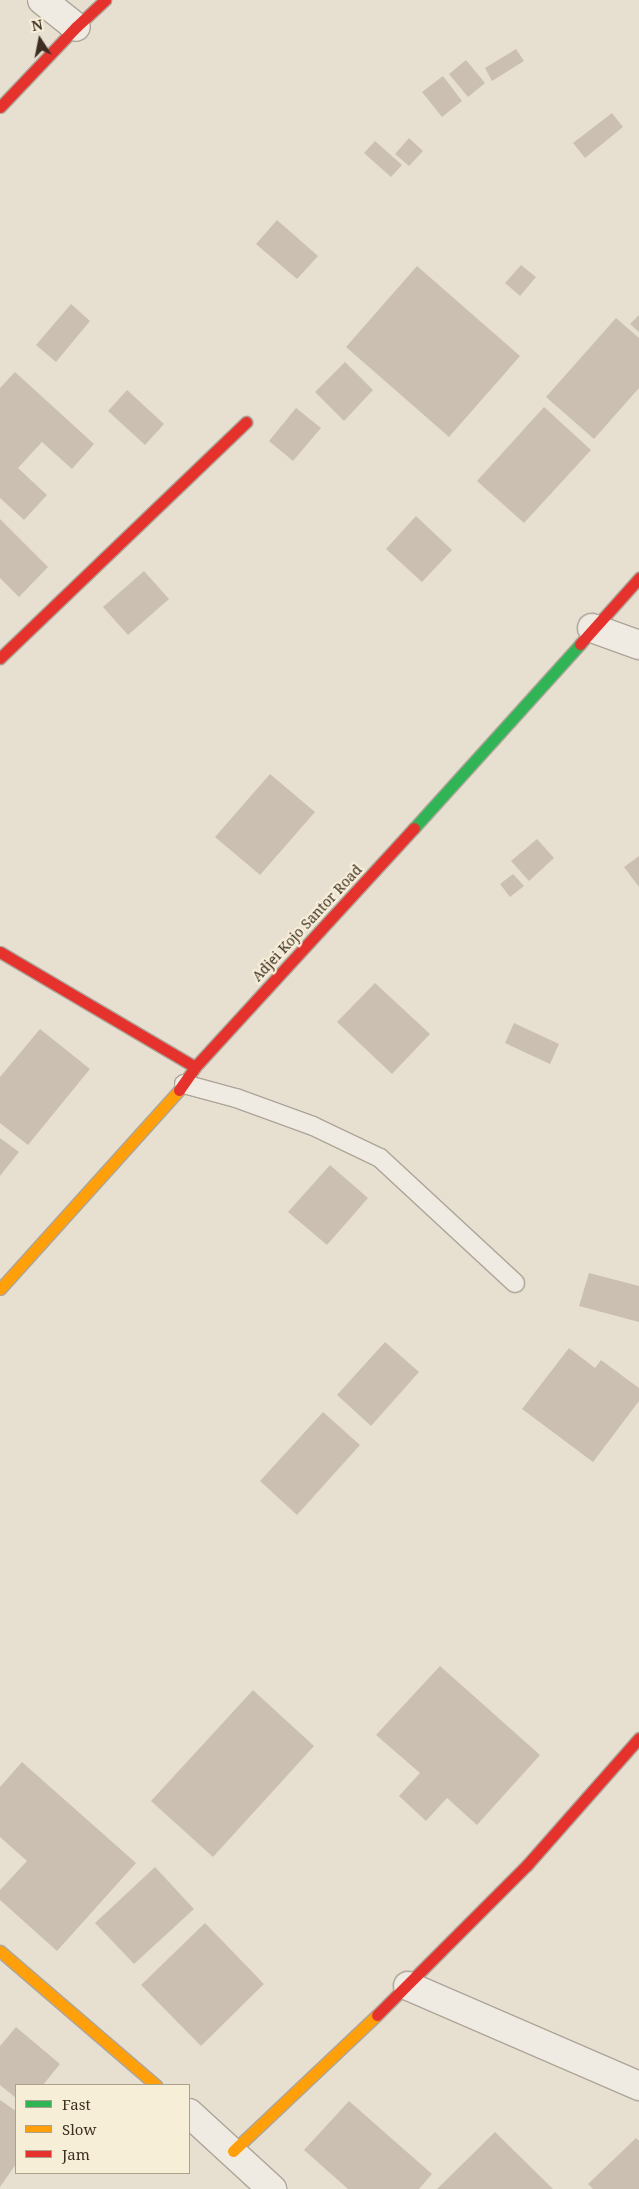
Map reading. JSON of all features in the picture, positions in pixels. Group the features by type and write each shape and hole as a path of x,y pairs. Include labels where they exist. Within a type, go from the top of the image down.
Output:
{"street":[{"path":"42,0 76,27"},
{"path":"0,106 76,27 105,0"},
{"path":"0,658 246,422"},
{"name":"Adjei Kojo Santor Road","path":"0,1289 184,1084 194,1067 382,863 639,578"},
{"path":"592,628 639,645"},
{"path":"0,952 194,1067"},
{"path":"233,2151 408,1986 527,1865 639,1738"},
{"path":"0,1950 155,2084"},
{"path":"408,1986 639,2086"},
{"path":"190,2114 233,2151 272,2189"}],"lane":[{"path":"184,1084 236,1098 313,1126 380,1158 515,1283"}],"building":[{"path":"516,49 524,61 492,81 485,68"},
{"path":"466,60 485,83 468,97 449,74"},
{"path":"443,76 462,101 442,117 422,92"},
{"path":"612,113 623,127 585,158 573,143"},
{"path":"409,138 423,151 409,166 395,154"},
{"path":"375,141 402,165 391,177 364,153"},
{"path":"277,220 318,256 297,279 256,244"},
{"path":"521,265 536,277 520,296 505,283"},
{"path":"417,266 520,356 449,437 346,347"},
{"path":"71,304 90,321 56,362 36,345"},
{"path":"639,315 639,332 630,324"},
{"path":"616,318 639,338 639,388 594,439 546,397"},
{"path":"345,362 373,390 344,421 315,392"},
{"path":"15,372 94,444 72,469 42,442 18,468 47,495 24,520 0,498 0,388"},
{"path":"127,390 164,424 145,445 108,411"},
{"path":"544,407 591,450 524,523 477,481"},
{"path":"296,408 321,428 293,461 269,441"},
{"path":"416,516 452,550 422,582 386,549"},
{"path":"0,519 48,567 19,597 0,578"},
{"path":"144,571 169,599 128,635 103,607"},
{"path":"270,774 315,812 260,875 215,837"},
{"path":"537,839 554,858 529,881 511,861"},
{"path":"639,856 639,887 624,867"},
{"path":"513,874 524,886 510,897 500,884"},
{"path":"375,983 430,1034 392,1074 337,1022"},
{"path":"514,1023 559,1044 550,1064 505,1043"},
{"path":"40,1029 90,1069 28,1145 0,1123 0,1077"},
{"path":"0,1138 19,1152 0,1176"},
{"path":"330,1165 368,1198 327,1245 288,1212"},
{"path":"589,1273 639,1286 639,1322 579,1306"},
{"path":"385,1342 419,1372 371,1426 337,1395"},
{"path":"569,1348 595,1368 601,1360 639,1388 639,1401 593,1462 522,1409"},
{"path":"323,1412 360,1445 297,1515 260,1481"},
{"path":"440,1666 540,1755 477,1825 447,1798 426,1821 399,1796 420,1773 376,1735"},
{"path":"253,1690 314,1746 213,1857 151,1801"},
{"path":"22,1762 136,1863 57,1951 0,1900 0,1890 27,1861 0,1837 0,1787"},
{"path":"155,1867 194,1909 134,1964 95,1923"},
{"path":"205,1923 264,1984 201,2046 141,1985"},
{"path":"16,2027 60,2064 44,2084 15,2084 15,2097 0,2085 0,2046"},
{"path":"0,2100 15,2110 15,2165 0,2187"},
{"path":"349,2101 432,2174 419,2189 348,2189 304,2150"},
{"path":"495,2132 553,2189 437,2189"},
{"path":"636,2138 639,2141 639,2189 593,2189 588,2184"}],"traffic: fast":[{"path":"414,828 580,644"}],"traffic: slow":[{"path":"0,1289 179,1090"},
{"path":"0,1951 155,2084"},
{"path":"233,2151 377,2015"}],"traffic: jam":[{"path":"0,107 76,27 105,0"},
{"path":"0,658 246,422"},
{"path":"580,644 639,578"},
{"path":"179,1090 195,1067 414,828"},
{"path":"0,952 195,1067"},
{"path":"377,2015 527,1865 639,1738"}]}
